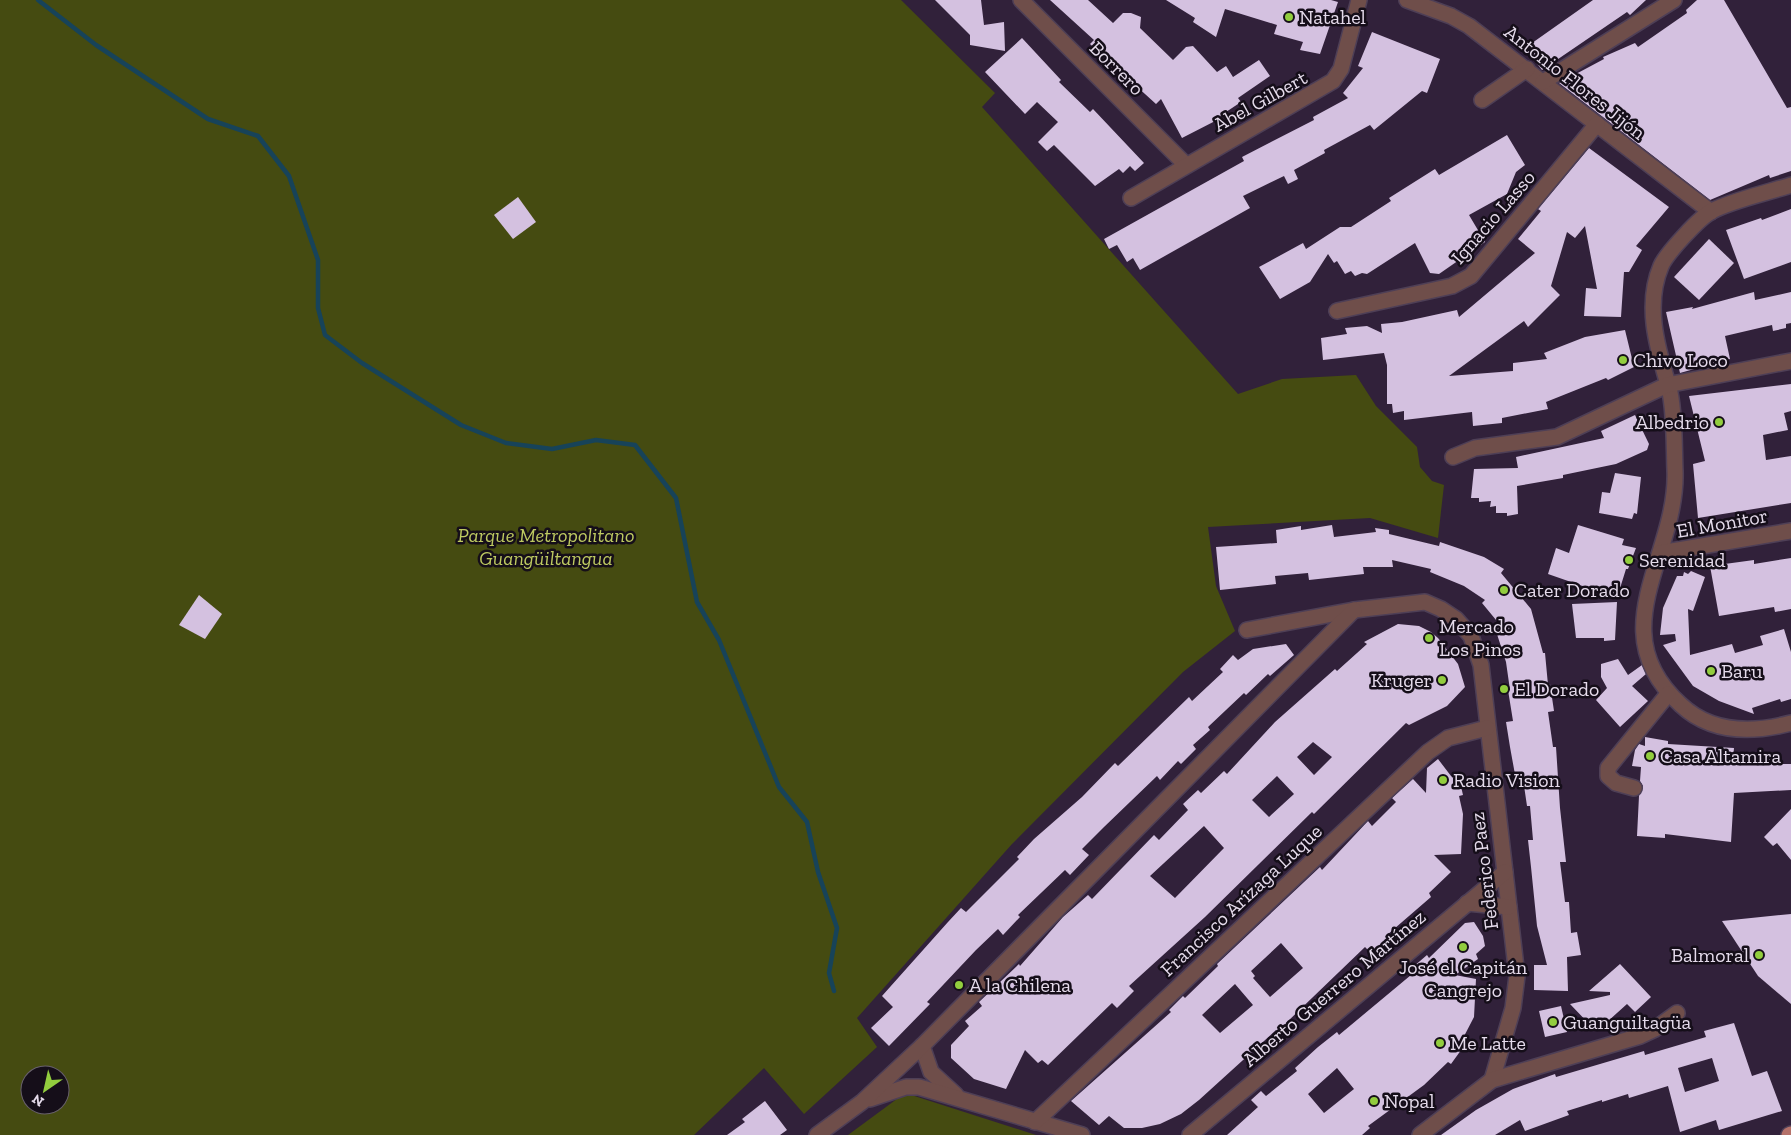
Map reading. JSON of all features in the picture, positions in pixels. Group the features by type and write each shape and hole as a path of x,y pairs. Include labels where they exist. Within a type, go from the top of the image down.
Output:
{"street":[{"name":"Borrero","path":"1021,0 1186,165"},
{"name":"Abel Gilbert","path":"1131,198 1333,81 1341,69 1359,0"},
{"name":"Antonio Flores Jijón","path":"1407,0 1462,22 1527,69 1711,212"},
{"path":"1543,82 1674,0"},
{"path":"1482,100 1527,69"},
{"name":"Ignacio Lasso","path":"1337,311 1452,286 1471,276 1597,124"},
{"path":"1791,185 1711,212 1678,243 1661,266 1653,310 1654,332 1667,385 1675,478 1660,553 1647,594 1642,625 1645,646 1653,670 1668,694 1687,711 1712,724 1730,728 1764,730 1791,723"},
{"path":"1453,456 1475,448 1557,436 1667,385 1791,360"},
{"name":"El Monitor","path":"1660,553 1791,531"},
{"name":"Federico Paez","path":"1247,630 1354,610 1425,602 1441,609 1456,619 1471,636 1480,665 1517,976 1513,1008 1492,1080"},
{"path":"817,1135 862,1102 922,1046 1354,610"},
{"path":"1634,788 1616,783 1608,776 1608,768 1668,694"},
{"name":"Francisco Arízaga Luque","path":"1035,1122 1428,752 1448,738 1487,728"},
{"name":"Alberto Guerrero Martínez","path":"1190,1135 1505,872"},
{"path":"1467,904 1509,907"},
{"path":"1420,1135 1492,1080 1640,1036 1655,1029 1677,1013"},
{"path":"922,1046 931,1072 959,1098"},
{"path":"862,1102 906,1088 919,1087 1082,1135"}],"green space":[{"name":"Parque Metropolitano Guangüiltangua","path":"0,0 901,0 995,93 982,107 1238,394 1282,379 1356,375 1376,406 1417,447 1420,467 1432,481 1444,485 1438,538 1370,518 1208,527 1216,586 1235,631 1183,672 1012,844 857,1018 877,1047 804,1114 764,1068 694,1135 0,1135"},
{"path":"905,1093 1036,1135 848,1135"}],"building":[{"path":"935,0 981,0 984,25 1004,22 1005,51 970,45 970,35"},
{"path":"1050,0 1088,0 1113,23 1123,13 1131,13 1141,17 1140,28 1173,60 1186,47 1193,46 1217,72 1226,66 1233,77 1259,60 1270,76 1238,98 1241,102 1220,116 1221,118 1182,138 1161,99 1156,104 1090,44 1094,40"},
{"path":"1166,0 1331,0 1338,2 1320,54 1300,50 1303,42 1274,34 1277,25 1225,9 1216,37 1193,22 1195,18"},
{"path":"1593,0 1646,0 1630,15 1627,12 1542,70 1525,48"},
{"path":"1697,0 1724,0 1787,108 1791,107 1791,171 1770,178 1769,175 1710,200 1559,83 1604,59 1603,57 1635,43 1638,47 1687,13 1686,10"},
{"path":"1372,32 1440,59 1427,93 1422,91 1374,130 1370,125 1324,150 1325,153 1294,170 1298,179 1288,184 1284,176 1243,196 1250,208 1140,270 1133,258 1127,262 1117,245 1109,249 1104,239 1244,161 1242,157 1314,120 1313,117 1348,98 1343,93 1363,68 1358,66"},
{"path":"1022,38 1061,80 1059,82 1090,112 1093,109 1144,163 1135,171 1130,166 1123,173 1119,169 1095,186 1054,145 1047,151 1038,142 1058,122 1037,102 1025,114 985,72"},
{"path":"1507,135 1525,165 1516,172 1507,194 1469,215 1485,242 1439,274 1430,273 1415,243 1367,274 1362,273 1355,276 1351,271 1345,274 1337,261 1334,263 1328,254 1310,282 1280,299 1259,267 1303,243 1306,249 1340,227 1351,227 1391,201 1389,198 1435,169 1439,175"},
{"path":"1589,148 1669,207 1636,246 1642,250 1629,272 1624,272 1621,317 1584,316 1586,288 1597,289 1585,226 1575,238 1567,232 1551,286 1560,295 1528,327 1524,321 1449,376 1513,371 1513,363 1547,359 1544,353 1585,337 1625,330 1634,367 1608,380 1606,378 1546,402 1548,409 1502,418 1502,423 1473,426 1472,412 1404,420 1404,411 1393,413 1392,404 1387,404 1387,365 1384,353 1323,360 1321,338 1347,334 1345,328 1367,326 1382,333 1381,324 1402,322 1457,310 1459,317 1535,253 1518,239 1541,211 1538,209"},
{"path":"518,197 536,222 513,239 494,215"},
{"path":"1791,209 1791,262 1744,279 1726,230 1761,218 1762,220"},
{"path":"1709,239 1734,263 1699,300 1674,277"},
{"path":"1754,292 1755,300 1791,292 1791,323 1786,324 1786,328 1773,331 1772,325 1725,336 1730,359 1680,373 1666,312 1693,307 1692,309"},
{"path":"1791,384 1791,411 1784,413 1788,430 1763,435 1766,460 1791,456 1791,503 1698,518 1693,464 1705,461 1689,396"},
{"path":"1635,415 1649,444 1647,450 1616,464 1563,475 1563,478 1517,486 1518,514 1507,516 1507,513 1496,513 1496,506 1490,507 1491,501 1479,502 1479,498 1471,498 1474,469 1518,468 1516,457 1604,438 1601,431"},
{"path":"1615,473 1641,477 1637,514 1634,513 1632,519 1599,513 1602,492 1610,493"},
{"path":"1332,525 1334,537 1376,532 1375,528 1389,530 1389,534 1439,546 1440,542 1484,557 1504,569 1501,573 1531,609 1543,653 1545,653 1548,685 1550,684 1554,711 1548,712 1553,747 1556,747 1566,862 1560,862 1565,902 1569,902 1571,933 1577,932 1581,955 1567,957 1568,991 1534,990 1534,965 1547,965 1537,926 1528,840 1533,840 1530,806 1527,806 1523,779 1516,780 1510,747 1506,722 1513,721 1508,690 1510,690 1506,662 1495,628 1501,626 1482,603 1485,600 1464,586 1430,572 1431,569 1392,560 1393,567 1363,567 1364,574 1309,580 1308,573 1275,576 1276,584 1220,590 1216,547 1277,543 1276,530 1301,526 1301,530"},
{"path":"1578,525 1624,539 1622,545 1636,548 1628,569 1626,569 1617,598 1548,574 1556,548 1569,553"},
{"path":"1791,558 1791,609 1775,612 1774,607 1719,616 1710,566 1754,560 1754,564"},
{"path":"1691,571 1705,577 1693,611 1688,609 1690,655 1732,644 1735,653 1763,645 1760,636 1784,629 1791,652 1791,699 1781,702 1780,699 1752,708 1754,714 1719,701 1693,686 1663,645 1676,641 1675,634 1660,635 1663,608 1677,576 1683,576 1684,572 1688,574"},
{"path":"199,595 222,614 205,639 179,625"},
{"path":"1617,602 1615,640 1604,641 1604,638 1576,638 1572,604"},
{"path":"1398,624 1419,626 1438,638 1458,664 1465,687 1447,706 1409,725 1406,723 1314,814 1312,812 1205,917 1129,986 1134,991 1117,1008 1112,1003 1048,1065 1042,1060 1038,1063 1025,1050 1006,1089 974,1079 951,1058 951,1045 969,1026 965,1021 982,1006 979,1002 1019,964 1020,966 1063,917 1088,895 1092,899 1154,835 1159,840 1188,810 1183,804 1198,790 1201,793 1224,771 1227,774 1275,722 1335,669 1337,671 1367,644 1364,642","holes":["1313,742 1332,757 1314,775 1297,757","1277,776 1294,794 1269,817 1252,800","1204,826 1224,848 1175,898 1150,876"]},
{"path":"1286,644 1294,655 1270,676 1268,674 1246,695 1244,693 1208,727 1210,730 1193,745 1196,749 1181,764 1178,761 1160,780 1157,776 1104,827 1082,849 1089,855 1070,875 1065,870 1018,915 1020,917 1003,935 998,929 976,950 927,1002 930,1004 889,1046 871,1028 893,1007 882,996 948,922 961,908 966,912 1019,859 1017,857 1034,839 1082,797 1115,763 1118,766 1189,697 1192,701 1223,672 1220,669 1233,655 1238,660 1253,649"},
{"path":"1618,659 1628,675 1642,665 1646,674 1632,686 1648,701 1620,727 1596,700 1607,688 1601,677 1601,664"},
{"path":"1645,737 1668,741 1668,744 1734,748 1733,759 1776,757 1777,764 1791,764 1791,790 1734,793 1731,842 1665,834 1665,838 1637,836 1639,796 1643,786 1640,781 1641,767 1632,766 1635,750 1639,744 1645,746"},
{"path":"1438,759 1451,776 1459,778 1463,795 1459,796 1463,814 1461,854 1434,855 1451,872 1429,893 1431,897 1387,935 1389,937 1383,942 1388,947 1376,958 1365,947 1286,1023 1288,1025 1279,1033 1276,1030 1181,1114 1160,1124 1142,1128 1124,1128 1109,1116 1099,1125 1071,1101 1171,1012 1169,1010 1183,996 1185,998 1218,966 1217,964 1320,867 1322,870 1368,821 1372,826 1396,802 1392,798 1413,779 1426,793 1427,768","holes":["1281,943 1303,968 1270,997 1253,978 1255,976 1251,971","1235,984 1253,1005 1220,1033 1202,1015"]},
{"path":"1791,809 1791,860 1777,843 1773,846 1764,837"},
{"name":"Balmoral","path":"1791,914 1791,1004 1758,976 1722,921"},
{"path":"1474,922 1483,936 1485,946 1476,954 1478,959 1455,975 1476,979 1474,1017 1460,1044 1464,1046 1451,1064 1448,1062 1424,1085 1368,1126 1370,1128 1362,1135 1227,1135 1258,1107 1251,1100 1261,1091 1266,1096 1297,1071 1295,1068 1318,1047 1337,1032 1339,1035 1417,970 1413,967 1427,955 1429,958 1465,923","holes":["1337,1068 1354,1089 1324,1113 1308,1094"]},
{"path":"1620,964 1651,997 1635,1012 1627,1004 1607,1022 1603,1018 1592,1027 1570,1004 1610,995 1610,992 1589,991"},
{"name":"Guanguiltagüa","path":"1561,1006 1567,1032 1545,1037 1539,1011"},
{"path":"1734,1023 1752,1076 1767,1071 1782,1111 1719,1130 1716,1120 1680,1132 1668,1086 1629,1098 1628,1094 1567,1111 1569,1115 1525,1131 1520,1120 1495,1135 1441,1135 1476,1110 1513,1089 1555,1074 1556,1077 1644,1051 1645,1055 1706,1037 1704,1031","holes":["1712,1058 1719,1081 1685,1092 1678,1068"]},
{"path":"765,1101 787,1130 780,1135 727,1135 745,1122 742,1119"}],"waterway":[{"path":"38,0 96,45 208,119 258,136 289,176 318,260 318,308 325,335 362,363 461,425 506,443 552,449 596,440 635,445 676,498 697,602 719,640 779,787 807,822 818,872 837,928 829,973 834,991"}],"place":[{"name":"Natahel","path":"1289,17"},
{"name":"Chivo Loco","path":"1623,360"},
{"name":"Albedrio","path":"1719,422"},
{"name":"Serenidad","path":"1629,560"},
{"name":"Cater Dorado","path":"1504,590"},
{"name":"Mercado Los Pinos","path":"1429,638"},
{"name":"Baru","path":"1711,671"},
{"name":"Kruger","path":"1442,680"},
{"name":"El Dorado","path":"1504,689"},
{"name":"Casa Altamira","path":"1650,756"},
{"name":"Radio Vision","path":"1443,780"},
{"name":"José el Capitán Cangrejo","path":"1463,947"},
{"name":"Balmoral","path":"1759,955"},
{"name":"A la Chilena","path":"959,985"},
{"name":"Guanguiltagüa","path":"1553,1022"},
{"name":"Me Latte","path":"1440,1043"},
{"name":"Nopal","path":"1374,1101"}]}
